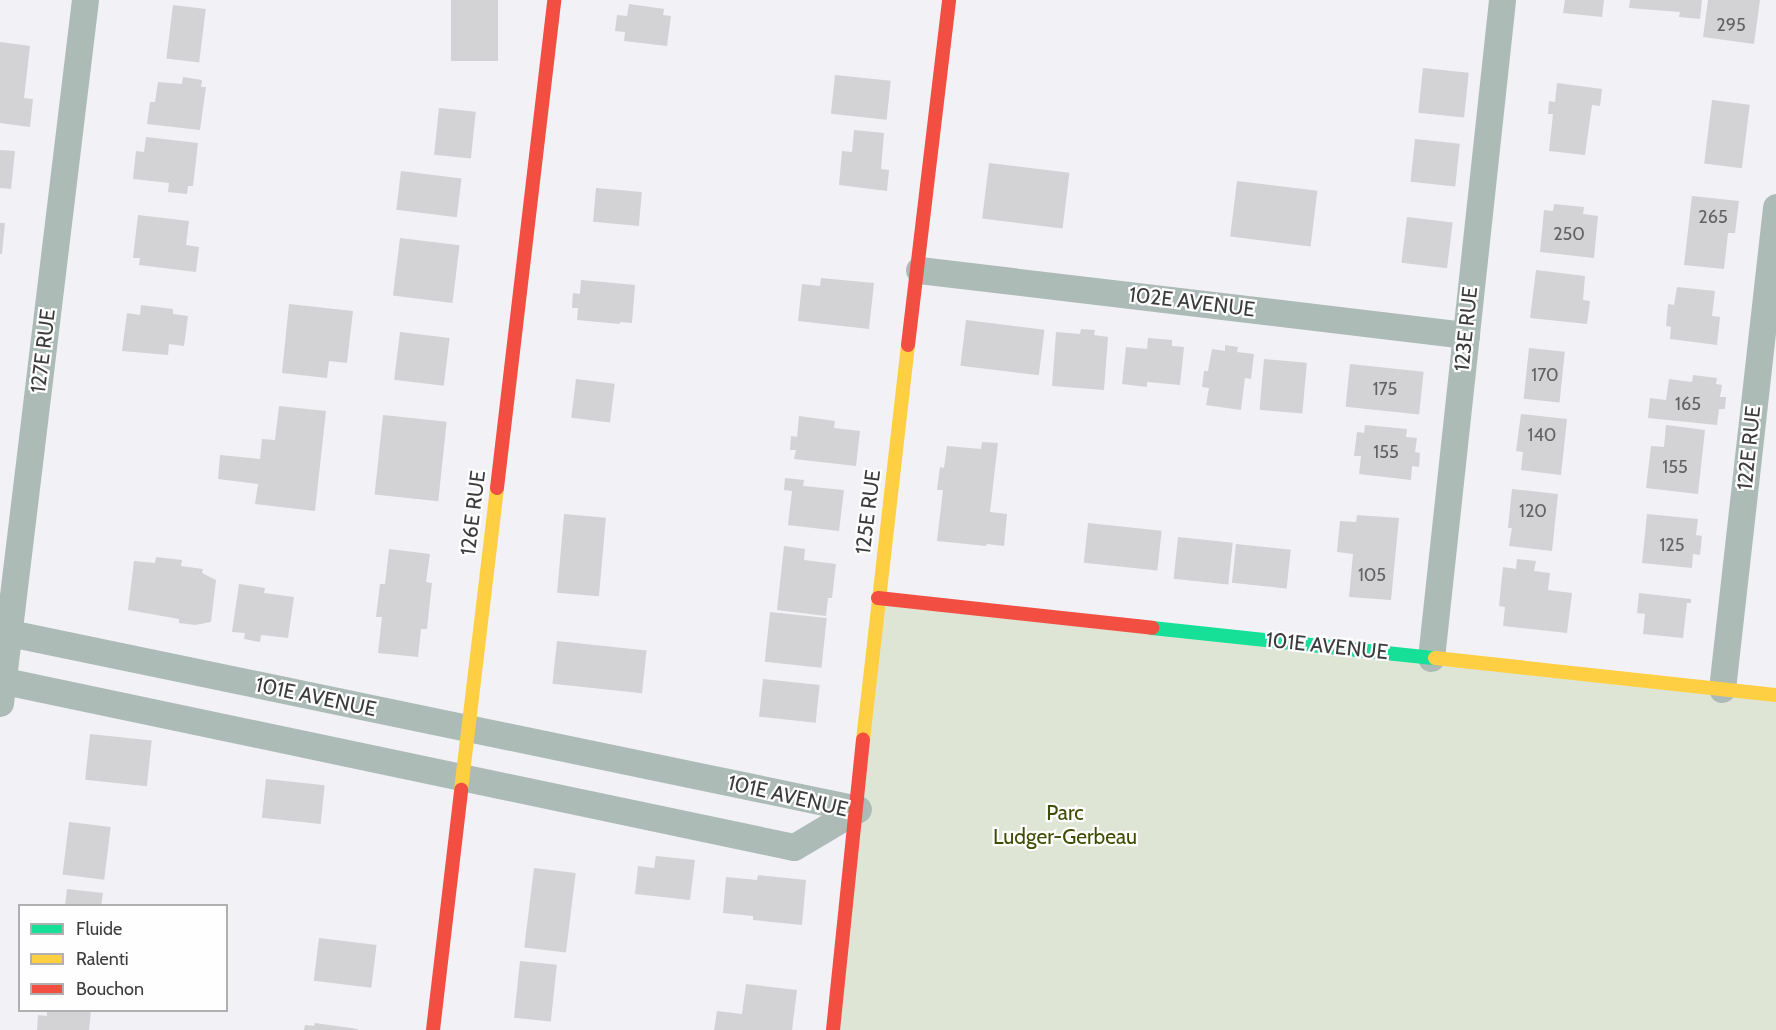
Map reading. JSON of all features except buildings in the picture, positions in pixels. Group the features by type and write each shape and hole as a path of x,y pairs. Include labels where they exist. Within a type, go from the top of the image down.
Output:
{"street":[{"name":"127E RUE","path":"1,688 4,632 85,0"},
{"name":"126E RUE","path":"433,1030 554,0"},
{"name":"125E RUE","path":"833,1030 858,809 878,598 919,270 949,0"},
{"name":"123E RUE","path":"1431,658 1502,0"},
{"name":"122E RUE","path":"1722,689 1776,207"},
{"name":"102E AVENUE","path":"919,270 1466,335"},
{"name":"101E AVENUE","path":"878,598 1776,695"},
{"name":"101E AVENUE","path":"4,632 858,809"},
{"name":"101E AVENUE","path":"1,688 794,847 858,809"}],"green space":[{"name":"Parc Ludger-Gerbeau","path":"878,598 1776,695 1776,1030 833,1030"}],"traffic: fast":[{"path":"1152,628 1435,658"}],"traffic: slow":[{"path":"863,740 908,345"},
{"path":"461,790 497,488"},
{"path":"1435,658 1776,695"}],"traffic: jam":[{"path":"497,488 554,0"},
{"path":"908,345 949,0"},
{"path":"878,598 1152,628"},
{"path":"833,1030 863,740"},
{"path":"433,1030 461,790"}]}
